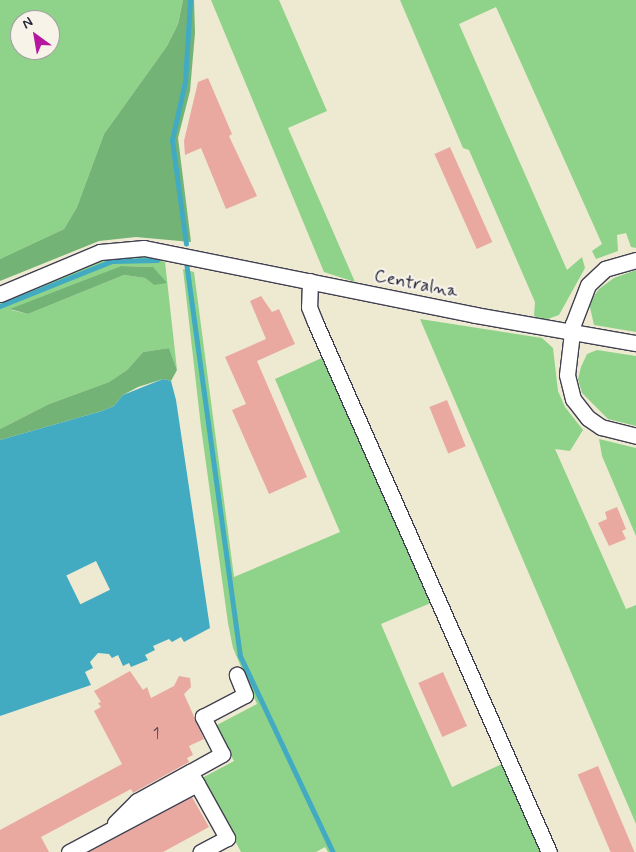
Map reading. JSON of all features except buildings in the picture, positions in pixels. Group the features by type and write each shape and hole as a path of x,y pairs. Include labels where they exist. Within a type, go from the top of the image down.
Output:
{"street":[{"name":"Centralna","path":"0,294 105,251 139,247 189,255 310,281 572,332 636,342"},
{"path":"636,260 618,264 594,278 583,294 572,332 567,376 578,406 601,427 636,436"},
{"path":"310,281 309,307 315,322 549,852"},
{"path":"69,852 107,832 193,778 222,754 203,717 245,695 236,675"},
{"path":"193,778 227,838 201,852"}],"green space":[{"path":"0,0 183,0 178,24 167,46 104,134 77,207 64,229 0,259"},
{"path":"183,0 194,0 195,33 190,91 178,138 191,242 136,237 99,241 0,281 0,259 64,229 77,207 104,134 167,46 178,24"},
{"path":"211,0 279,0 327,111 288,128 355,282 324,272"},
{"path":"400,0 636,0 636,248 631,247 626,233 617,235 618,251 596,259 592,251 602,244 496,7 459,24 567,270 582,257 585,268 559,315 545,320 534,316 535,302 469,150 463,148"},
{"path":"130,255 146,256 165,262 177,370 169,348 143,352 127,370 109,382 49,404 0,429 0,301 102,259","holes":["121,266 153,267 154,285 145,278 124,275 28,314 11,310"]},
{"path":"121,266 153,267 167,283 154,285 145,278 124,275 28,314 10,309"},
{"path":"183,269 194,272 234,577 340,532 275,379 324,357 433,602 381,624 416,706 452,787 504,763 543,852 328,852 325,847 316,852 241,852 202,778 234,761 215,726 257,704 233,648 228,623 201,427"},
{"path":"636,270 636,332 594,325 589,303 599,289 614,278"},
{"path":"420,319 542,338 553,348 558,391 565,407 583,430 570,451 555,449 626,609 636,605 636,824"},
{"path":"169,348 177,370 171,381 163,379 138,387 123,395 114,406 102,411 0,440 0,429 49,404 109,382 127,370 143,352"},
{"path":"597,350 636,356 636,426 608,419 582,393 578,379 581,367 587,354"},
{"path":"599,439 636,448 636,536 602,456"}],"water":[{"path":"163,379 171,381 176,400 210,628 184,642 181,637 172,642 169,639 153,646 155,650 145,655 148,660 131,667 129,663 123,666 118,655 112,658 109,654 98,653 90,662 93,668 85,672 91,685 0,716 0,440 102,411 114,406 123,395"}],"pier":[{"path":"96,561 110,590 80,604 66,575"}],"waterway":[{"path":"186,244 172,140 185,82 190,0"},
{"path":"0,306 112,261 157,260"},
{"path":"187,266 240,655 333,852"}]}
